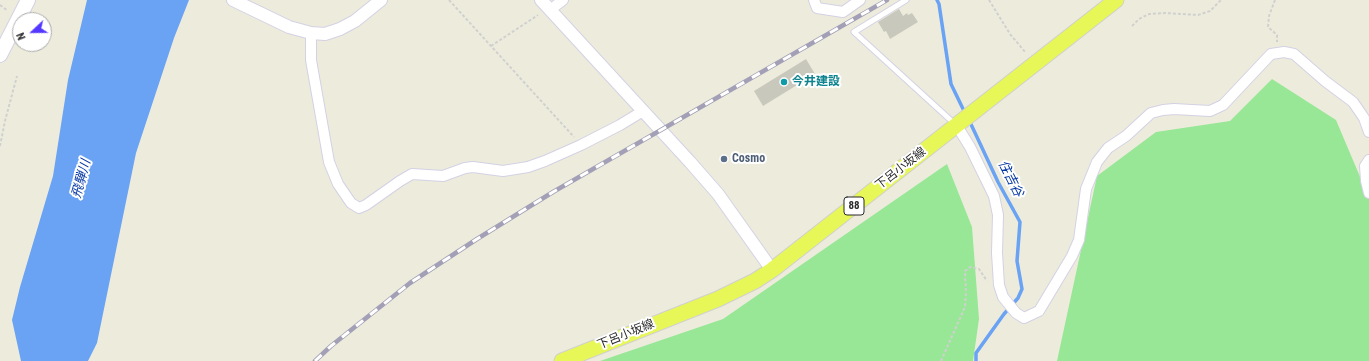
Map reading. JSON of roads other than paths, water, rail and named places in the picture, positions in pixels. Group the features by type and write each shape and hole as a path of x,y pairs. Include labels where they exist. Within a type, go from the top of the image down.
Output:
{"main road":[{"path":"0,55 28,0"},
{"name":"下呂小坂線","path":"562,361 718,298 755,281 772,270 1116,0"}],"street":[{"path":"233,0 289,27 311,33 325,34 340,29 355,21 381,0"},
{"path":"564,0 546,6 718,194 772,270"},
{"path":"814,0 817,8 843,12 860,0"},
{"path":"311,33 311,60 329,162 338,184 351,203 359,208 366,205 412,174 443,176 465,168 473,167 503,171 534,165 620,125 643,111"},
{"path":"956,126 970,147 994,196 998,215 997,253 999,285 1003,297 1016,314 1024,318 1039,311 1072,256 1079,240 1086,189 1097,162 1108,148 1126,136 1151,113 1174,109 1210,111 1223,105 1271,54 1284,52 1294,54 1325,81 1353,102 1364,118 1369,132"},
{"path":"1369,160 1365,166 1366,181 1369,193"}],"lane":[{"path":"906,0 854,32 956,126"}],"water":[{"name":"飛騨川","path":"87,0 189,0 174,38 136,153 97,343 88,361 21,361 12,320 20,287 53,176 68,80"}],"waterway":[{"name":"住吉谷","path":"937,0 939,4 951,84 965,113"},
{"name":"住吉谷","path":"969,120 998,182 1020,222 1017,261 1022,289 1018,298 1004,314 976,353 976,361"}],"railway":[{"path":"315,361 331,346 410,283 477,239 553,192 887,0"}],"place":[{"name":"今井建設","path":"784,82"},
{"name":"Cosmo","path":"724,159"}]}
